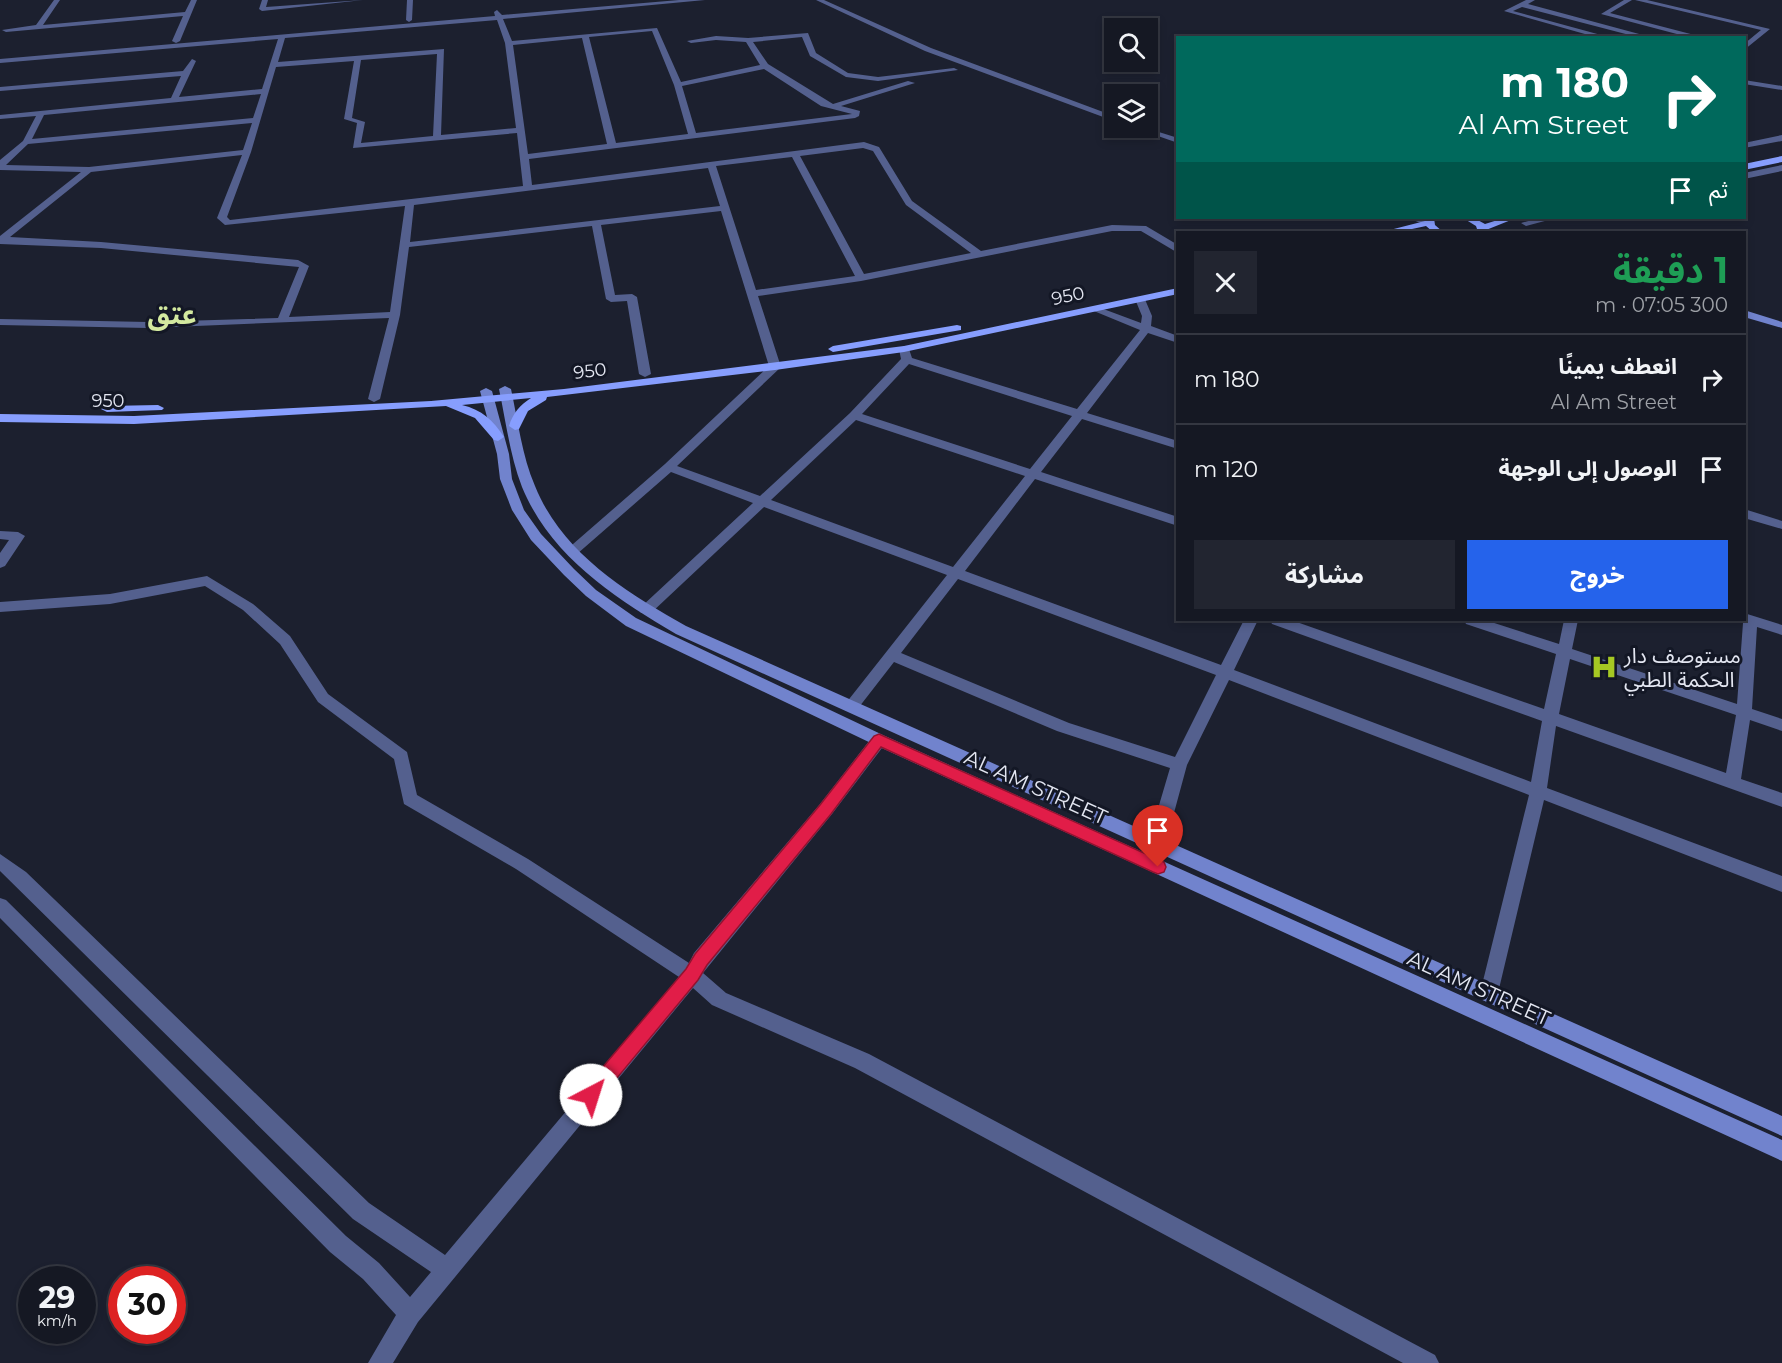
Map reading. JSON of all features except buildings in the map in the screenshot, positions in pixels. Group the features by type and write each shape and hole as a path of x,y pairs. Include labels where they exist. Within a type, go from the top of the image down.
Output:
{"main road":[{"path":"1746,167 1782,159"},
{"path":"1470,219 1478,222 1484,231 1509,219"},
{"path":"1390,231 1429,220"},
{"name":"950","path":"506,394 645,374 905,354 1176,283"},
{"name":"950","path":"0,408 143,409 564,392 774,363 953,329 1176,291"},
{"path":"1746,314 1782,325"},
{"path":"1746,321 1782,332"},
{"path":"515,426 517,417 529,404 549,395 564,392"},
{"name":"AL AM STREET","path":"506,394 515,426 520,460 529,489 546,523 603,580 646,610 681,630 1156,846 1782,1126"},
{"name":"950","path":"0,418 134,420 431,404 486,395"},
{"name":"AL AM STREET","path":"486,395 498,437 506,479 518,510 536,537 591,593 631,622 879,740 1782,1151"},
{"path":"431,404 456,406 476,413 491,424 498,437"}],"street":[{"path":"38,27 57,0"},
{"path":"176,41 194,0"},
{"path":"265,0 262,9 360,0"},
{"path":"409,20 410,0"},
{"path":"571,9 645,0"},
{"path":"0,61 499,15 702,0"},
{"path":"819,0 853,17 1104,115"},
{"path":"833,0 966,62 1104,109"},
{"path":"1532,0 1507,11 1601,36"},
{"path":"1629,0 1604,14 1696,36"},
{"path":"1638,0 1766,29 1746,47"},
{"path":"1522,5 1643,36"},
{"path":"1692,20 1699,14"},
{"path":"6,30 187,15"},
{"path":"0,56 276,35 409,20 499,15"},
{"path":"499,15 509,43 528,188"},
{"path":"1678,31 1685,26"},
{"path":"509,43 655,29 678,85 693,136"},
{"path":"1623,36 1628,32"},
{"path":"276,35 273,65 257,120 222,218 228,223 410,203 864,145 873,147 909,203 978,254"},
{"path":"691,41 716,38 748,40 805,35 813,54 846,75 864,79 954,70"},
{"path":"585,36 612,146"},
{"path":"524,157 855,116 857,113 824,104 765,66 748,40"},
{"path":"273,65 441,51 437,138"},
{"path":"358,58 348,119 361,122 356,146 521,130"},
{"path":"174,99 192,61"},
{"path":"834,106 954,70 966,62"},
{"path":"678,85 765,66"},
{"path":"0,89 186,73"},
{"path":"1746,82 1782,88"},
{"path":"0,117 265,91"},
{"path":"0,166 26,142 42,112"},
{"path":"26,142 257,120"},
{"path":"1158,126 1176,131"},
{"path":"1158,134 1176,140"},
{"path":"1746,146 1782,138"},
{"path":"0,166 89,170 247,152"},
{"path":"795,154 861,278"},
{"path":"572,551 669,467 774,363 711,164"},
{"path":"1746,176 1782,168"},
{"path":"1,241 89,170"},
{"path":"374,399 395,315 410,203"},
{"path":"405,245 725,208"},
{"path":"1526,223 1546,219"},
{"path":"596,223 611,299 632,297 645,374"},
{"path":"752,294 861,278 1112,228 1131,226 1143,228 1176,249"},
{"path":"1,241 100,245 298,263 304,266 282,321"},
{"path":"851,707 1145,330 1147,316 1140,299"},
{"path":"1089,305 1145,330 1176,339"},
{"path":"0,322 63,326 282,321 395,315"},
{"path":"646,610 854,415 905,354 1176,444"},
{"path":"854,415 1176,521"},
{"path":"669,467 1227,673 1782,884"},
{"path":"1746,514 1782,525"},
{"path":"0,535 18,536 0,563"},
{"path":"0,607 110,599 207,581 248,607 285,640 323,698 401,756 410,799 522,864 692,975 719,999 862,1060 1427,1363"},
{"path":"1732,783 1744,712 1747,619 1782,630"},
{"path":"1156,846 1179,765 1227,673 1251,621"},
{"path":"1281,621 1782,800"},
{"path":"1474,621 1782,725"},
{"path":"1489,993 1538,791 1563,650 1571,621"},
{"path":"892,655 1064,727 1179,765"},
{"path":"380,1363 410,1314 692,975 701,959 826,809 879,740"},
{"path":"0,861 20,877 362,1211 447,1269"},
{"path":"0,906 338,1244 371,1271 410,1314"}],"place":[{"name":"مستوصف دار الحكمة الطبي","path":"1604,667"}],"district":[{"name":"عتق","path":"172,314"}],"route":[{"path":"591,1095 692,975 701,959 826,809 879,740 1158,867"}]}
